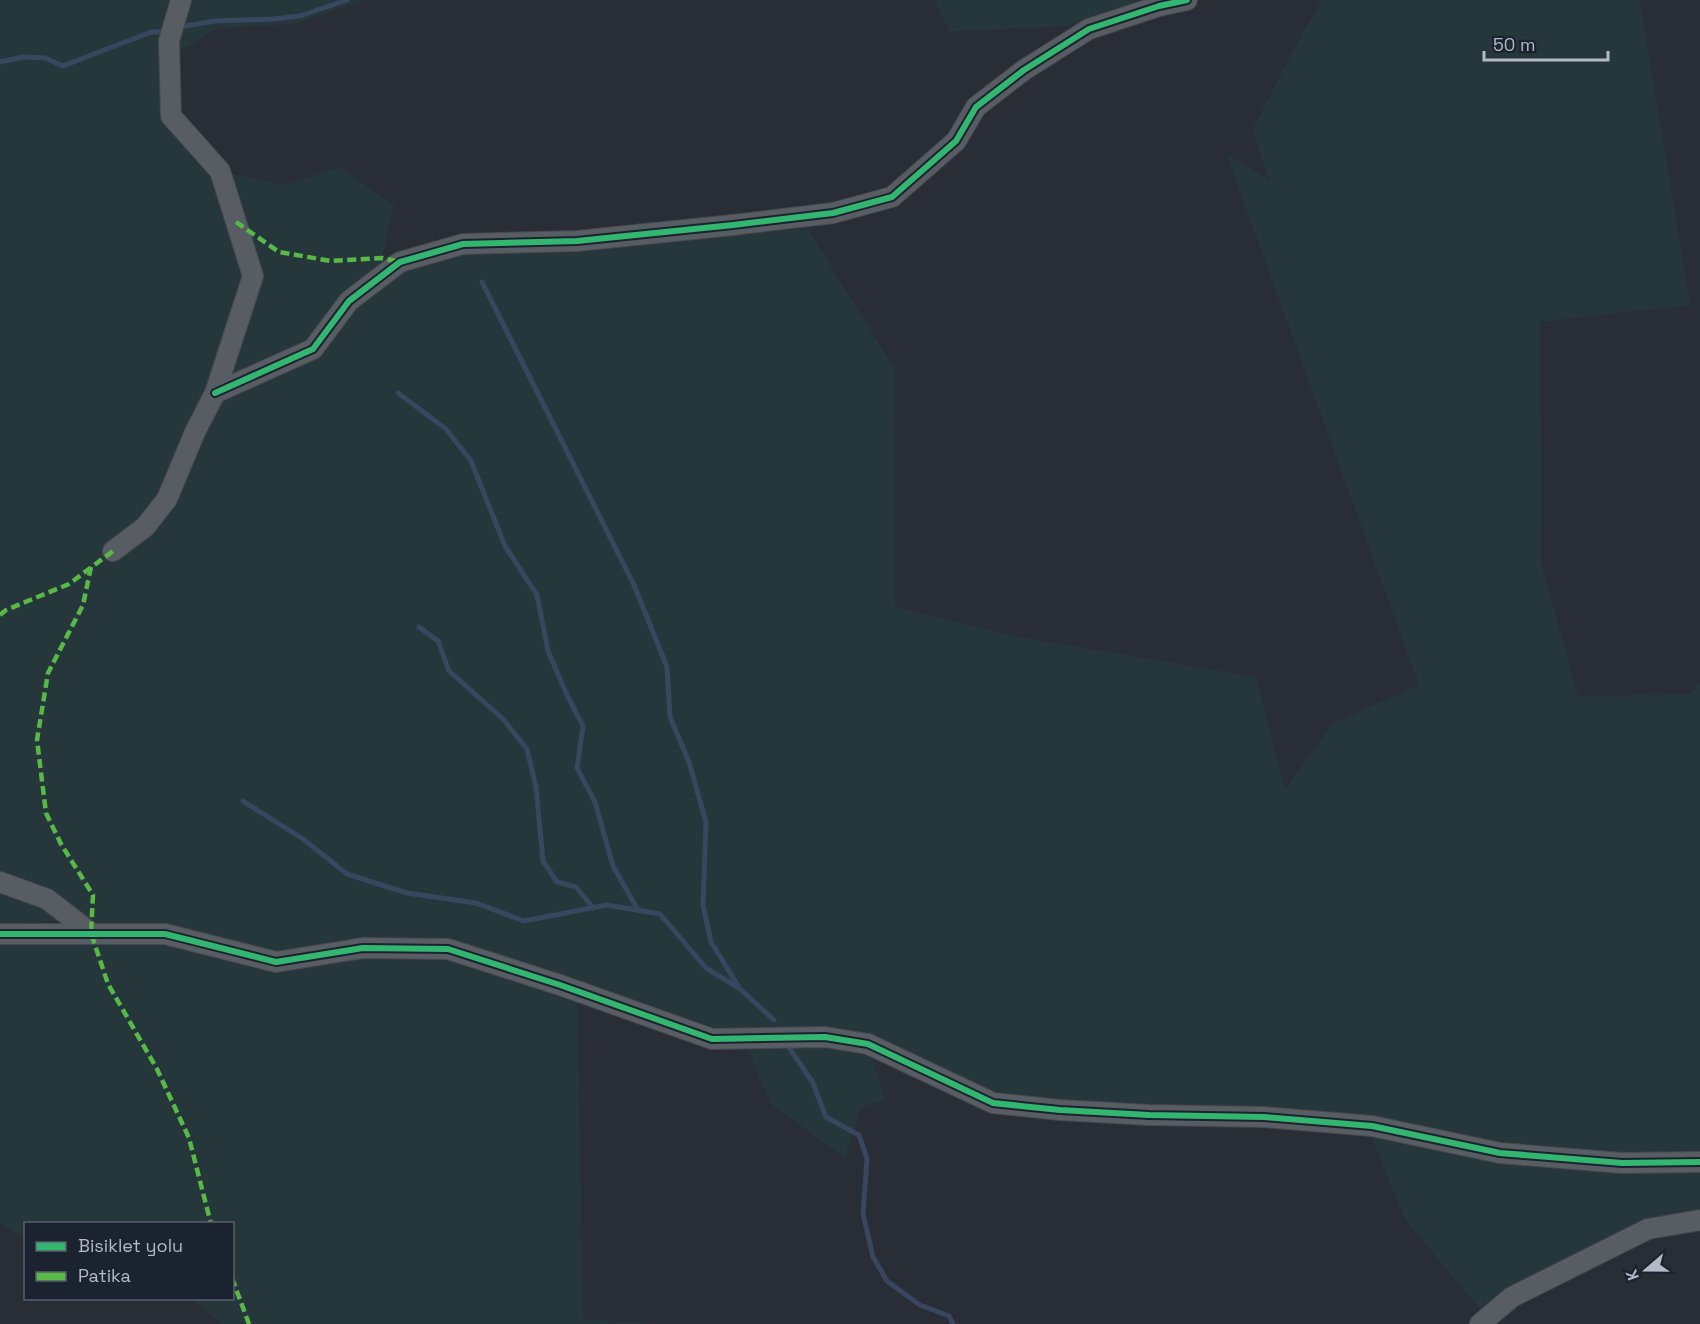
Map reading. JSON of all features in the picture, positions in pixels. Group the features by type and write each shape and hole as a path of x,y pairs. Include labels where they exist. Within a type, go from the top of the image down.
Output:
{"street":[{"path":"113,551 145,527 167,499 195,432 215,393 253,276 220,171 171,116 169,41 181,0"},
{"path":"215,393 313,349 349,301 400,262 463,244 577,241 766,221 832,213 892,197 956,141 976,106 1024,70 1089,29 1159,6 1187,0"},
{"path":"0,882 47,899 91,933"},
{"path":"0,934 165,934 276,962 363,948 448,949 560,985 712,1039 825,1037 868,1044 993,1103 1149,1116 1264,1116 1372,1126 1500,1153 1622,1163 1700,1162"},
{"path":"1480,1324 1512,1297 1648,1229 1700,1220"}],"shaded area":[{"path":"0,0 175,0 165,117 214,173 247,276 210,391 150,531 219,398 319,355 353,306 403,269 464,250 808,229 894,368 895,607 1019,637 1256,677 1285,789 1333,723 1419,685 1226,154 1269,180 1252,130 1322,0 1640,0 1690,305 1540,322 1541,561 1578,696 1692,694 1700,682 1700,1153 1621,1155 995,1096 869,1035 712,1032 450,940 276,954 100,927 51,893 0,874"},
{"path":"187,0 365,0 294,24 219,28 175,53"},
{"path":"934,0 1141,0 1067,26 949,32"},
{"path":"339,167 394,205 382,257 387,263 307,346 224,384 260,275 229,173 285,185"},
{"path":"0,890 43,906 60,921 0,924"},
{"path":"0,938 166,940 277,967 367,954 447,955 577,995 583,1319 667,1324 222,1324 192,1300 234,1300 234,1222 24,1222 24,1237 0,1223"},
{"path":"745,1044 823,1044 870,1052 886,1100 861,1107 845,1158 771,1104"},
{"path":"1368,1130 1700,1167 1700,1214 1485,1315 1406,1221"}],"waterway":[{"path":"185,26 215,21 300,16 347,0"},
{"path":"0,62 23,57 45,58 63,66 151,32 161,32"},
{"path":"482,282 634,585 667,667 670,717 689,762 706,822 703,905 711,942 740,989 774,1020"},
{"path":"398,393 446,429 471,461 505,546 537,595 548,651 583,726 577,768 595,802 613,866 638,910"},
{"path":"419,627 438,641 449,671 503,719 527,749 536,787 543,861 557,882 576,887 593,908"},
{"path":"243,801 303,839 347,874 407,893 476,903 524,921 607,905 660,914 706,968 737,987"},
{"path":"786,1043 813,1083 826,1117 859,1135 867,1159 863,1214 873,1257 887,1281 920,1305 949,1316 953,1324"}],"marked path":[{"path":"236,222 279,252 331,261 382,258 400,262"},
{"path":"0,615 6,610 69,584 113,551"},
{"path":"91,567 83,605 48,673 37,740 46,813 61,844 93,895 91,933 108,984 157,1069 189,1138 210,1222"},
{"path":"234,1283 249,1324"}],"cycle path":[{"path":"215,393 313,349 349,301 400,262 463,244 577,241 733,225 833,213 892,197 956,141 976,107 1024,70 1089,29 1159,6 1187,0"},
{"path":"0,934 165,934 276,962 363,948 448,949 560,985 712,1039 825,1037 868,1044 993,1103 1060,1110 1149,1115 1264,1117 1372,1126 1500,1153 1622,1163 1700,1162"}]}
